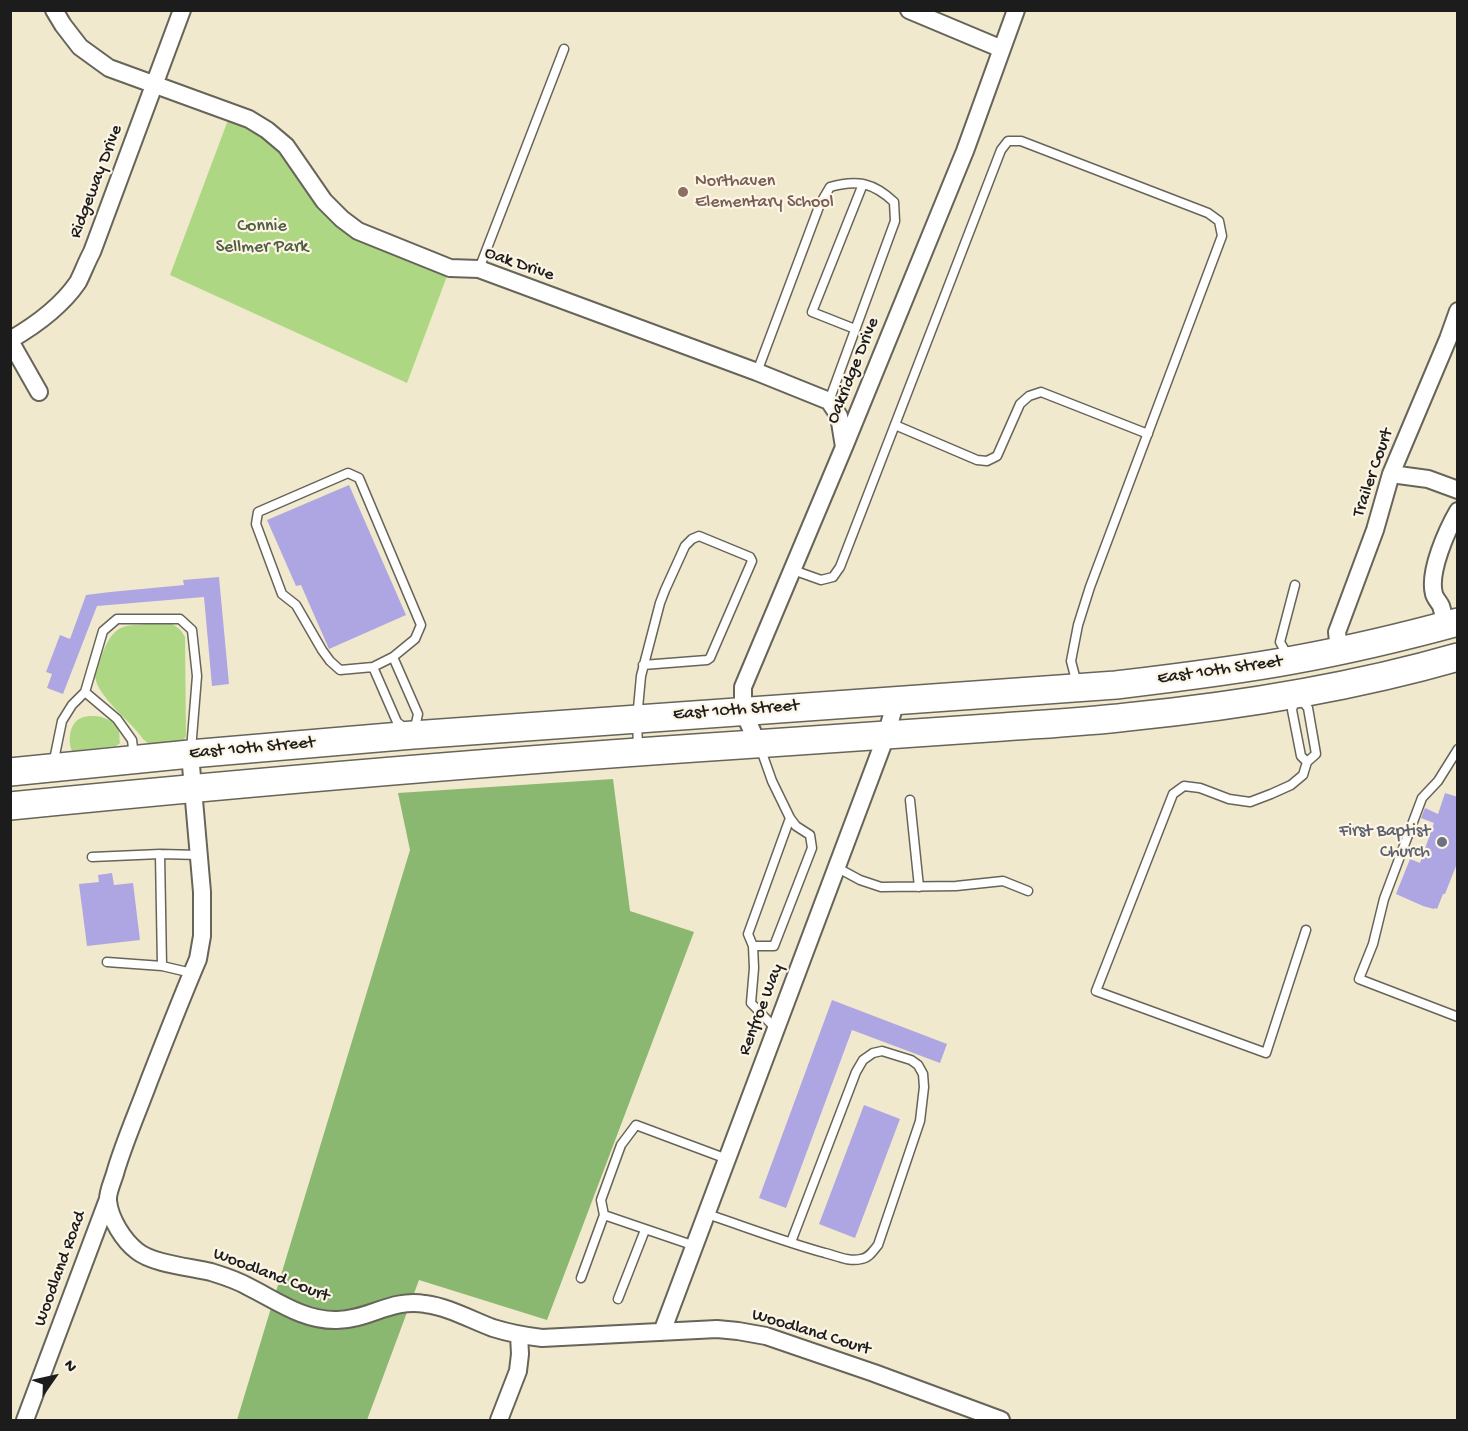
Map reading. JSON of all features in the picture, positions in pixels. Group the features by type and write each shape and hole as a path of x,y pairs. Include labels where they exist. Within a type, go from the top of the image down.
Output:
{"main road":[{"name":"East 10th Street","path":"10,806 194,788 637,718 896,700 983,711 1132,717 1182,711 1293,677 1339,651 1452,623"},
{"name":"East 10th Street","path":"10,772 190,753 638,752 886,736 1078,687 1176,678 1293,677 1359,681 1458,657"}],"street":[{"name":"Oak Drive","path":"54,10 80,47 109,68 249,119 267,130 286,146 324,201 358,231 450,268 479,269 829,401"},
{"name":"Ridgeway Drive","path":"10,341 40,322 78,282 92,252 182,10"},
{"path":"909,10 1002,49"},
{"name":"Oakridge Drive","path":"758,744 743,711 743,687 965,151 1016,10"},
{"name":"Trailer Court","path":"1339,651 1337,632 1375,530 1391,474 1456,320"},
{"path":"10,341 39,392"},
{"path":"829,401 839,416 844,447"},
{"path":"1391,474 1428,479 1458,490"},
{"path":"1452,623 1434,594 1433,582 1447,531 1458,512"},
{"name":"Renfroe Way","path":"662,1332 886,736 896,700"},
{"path":"108,1199 123,1149 198,959 202,936 202,892 190,753"},
{"name":"Woodland Court","path":"108,1199 119,1231 139,1253 154,1259 231,1278 305,1315 338,1320 355,1318 392,1305 410,1302 442,1308 519,1335 542,1338 717,1329 738,1331 766,1336 1001,1420"},
{"name":"Woodland Road","path":"25,1420 108,1199"},
{"path":"499,1420 518,1371 519,1335"}],"lane":[{"path":"479,269 564,49"},
{"path":"793,570 821,580 833,577 840,567 1001,150 1008,141 1021,141 1208,213 1219,221 1222,236 1090,587 1078,626 1071,661 1078,687"},
{"path":"757,372 820,204 830,187 847,182 863,184 885,194 894,202 895,220 829,401"},
{"path":"855,328 812,312 863,184"},
{"path":"894,426 977,460 987,461 997,456 1020,404 1029,396 1041,392 1148,434"},
{"path":"348,473 359,478 421,625 415,639 393,657 373,667 340,670 330,660 296,604 282,594 256,524 258,512 348,473"},
{"path":"638,752 637,718 643,665 665,590 685,546 699,536 750,557 752,561 710,658 643,665"},
{"path":"1295,585 1280,642 1308,708 1316,754 1307,762 1303,775 1291,785 1250,802 1229,799 1200,788 1184,786 1173,794 1096,991 1266,1053 1305,930"},
{"path":"55,767 55,755 62,721 72,705 85,692 103,632 117,619 180,619 192,630 197,676 190,753"},
{"path":"393,657 418,714 414,752"},
{"path":"373,667 397,722 414,752"},
{"path":"1293,677 1292,710 1301,756 1307,762"},
{"path":"85,692 117,718 132,740 134,759"},
{"path":"753,946 774,946 812,848 810,835 796,826 790,818 772,781 758,744"},
{"path":"1458,749 1438,781 1422,798 1384,899 1373,944 1359,979 1458,1017"},
{"path":"910,800 919,887"},
{"path":"776,1029 751,1003 754,968 753,946 748,933 790,818"},
{"path":"160,854 162,966"},
{"path":"92,857 199,855"},
{"path":"836,867 860,880 881,887 956,886 1003,881 1028,891"},
{"path":"107,962 162,966 192,973"},
{"path":"706,1214 791,1242 850,1260 870,1256 878,1245 920,1120 924,1074 911,1060 882,1051 873,1053 864,1060 856,1072 791,1242"},
{"path":"581,1278 604,1215 601,1200 621,1145 636,1125 727,1159"},
{"path":"604,1215 695,1246"},
{"path":"618,1299 645,1230"}],"green space":[{"name":"Connie Sellmer Park","path":"231,112 286,146 325,201 385,243 450,268 407,383 170,275"},
{"path":"166,623 177,627 185,637 186,736 183,741 149,744 108,700 97,684 95,676 104,648 117,630 127,626"},
{"path":"94,716 105,718 116,725 120,743 116,746 72,751 70,739 73,725 81,718"},
{"path":"613,779 630,911 694,932 547,1320 419,1280 367,1420 237,1420 410,850 398,793"}],"building":[{"path":"349,485 406,615 329,649 301,585 296,586 267,520"},
{"path":"219,577 229,684 212,686 204,597 97,606 63,694 47,688 52,674 46,672 60,635 70,639 86,595 184,585 183,580"},
{"name":"First Baptist Church","path":"1445,793 1458,797 1458,861 1445,894 1437,909 1434,909 1396,894 1410,859 1420,863 1434,823 1421,818 1425,808 1438,814"},
{"path":"112,873 114,885 133,883 140,940 87,946 79,884 99,882 98,875"},
{"path":"832,1000 947,1044 940,1063 852,1030 786,1208 759,1198"},
{"path":"864,1105 900,1119 855,1238 819,1224"}],"place":[{"name":"Northaven Elementary School","path":"683,192"},
{"name":"First Baptist Church","path":"1442,842"}]}
